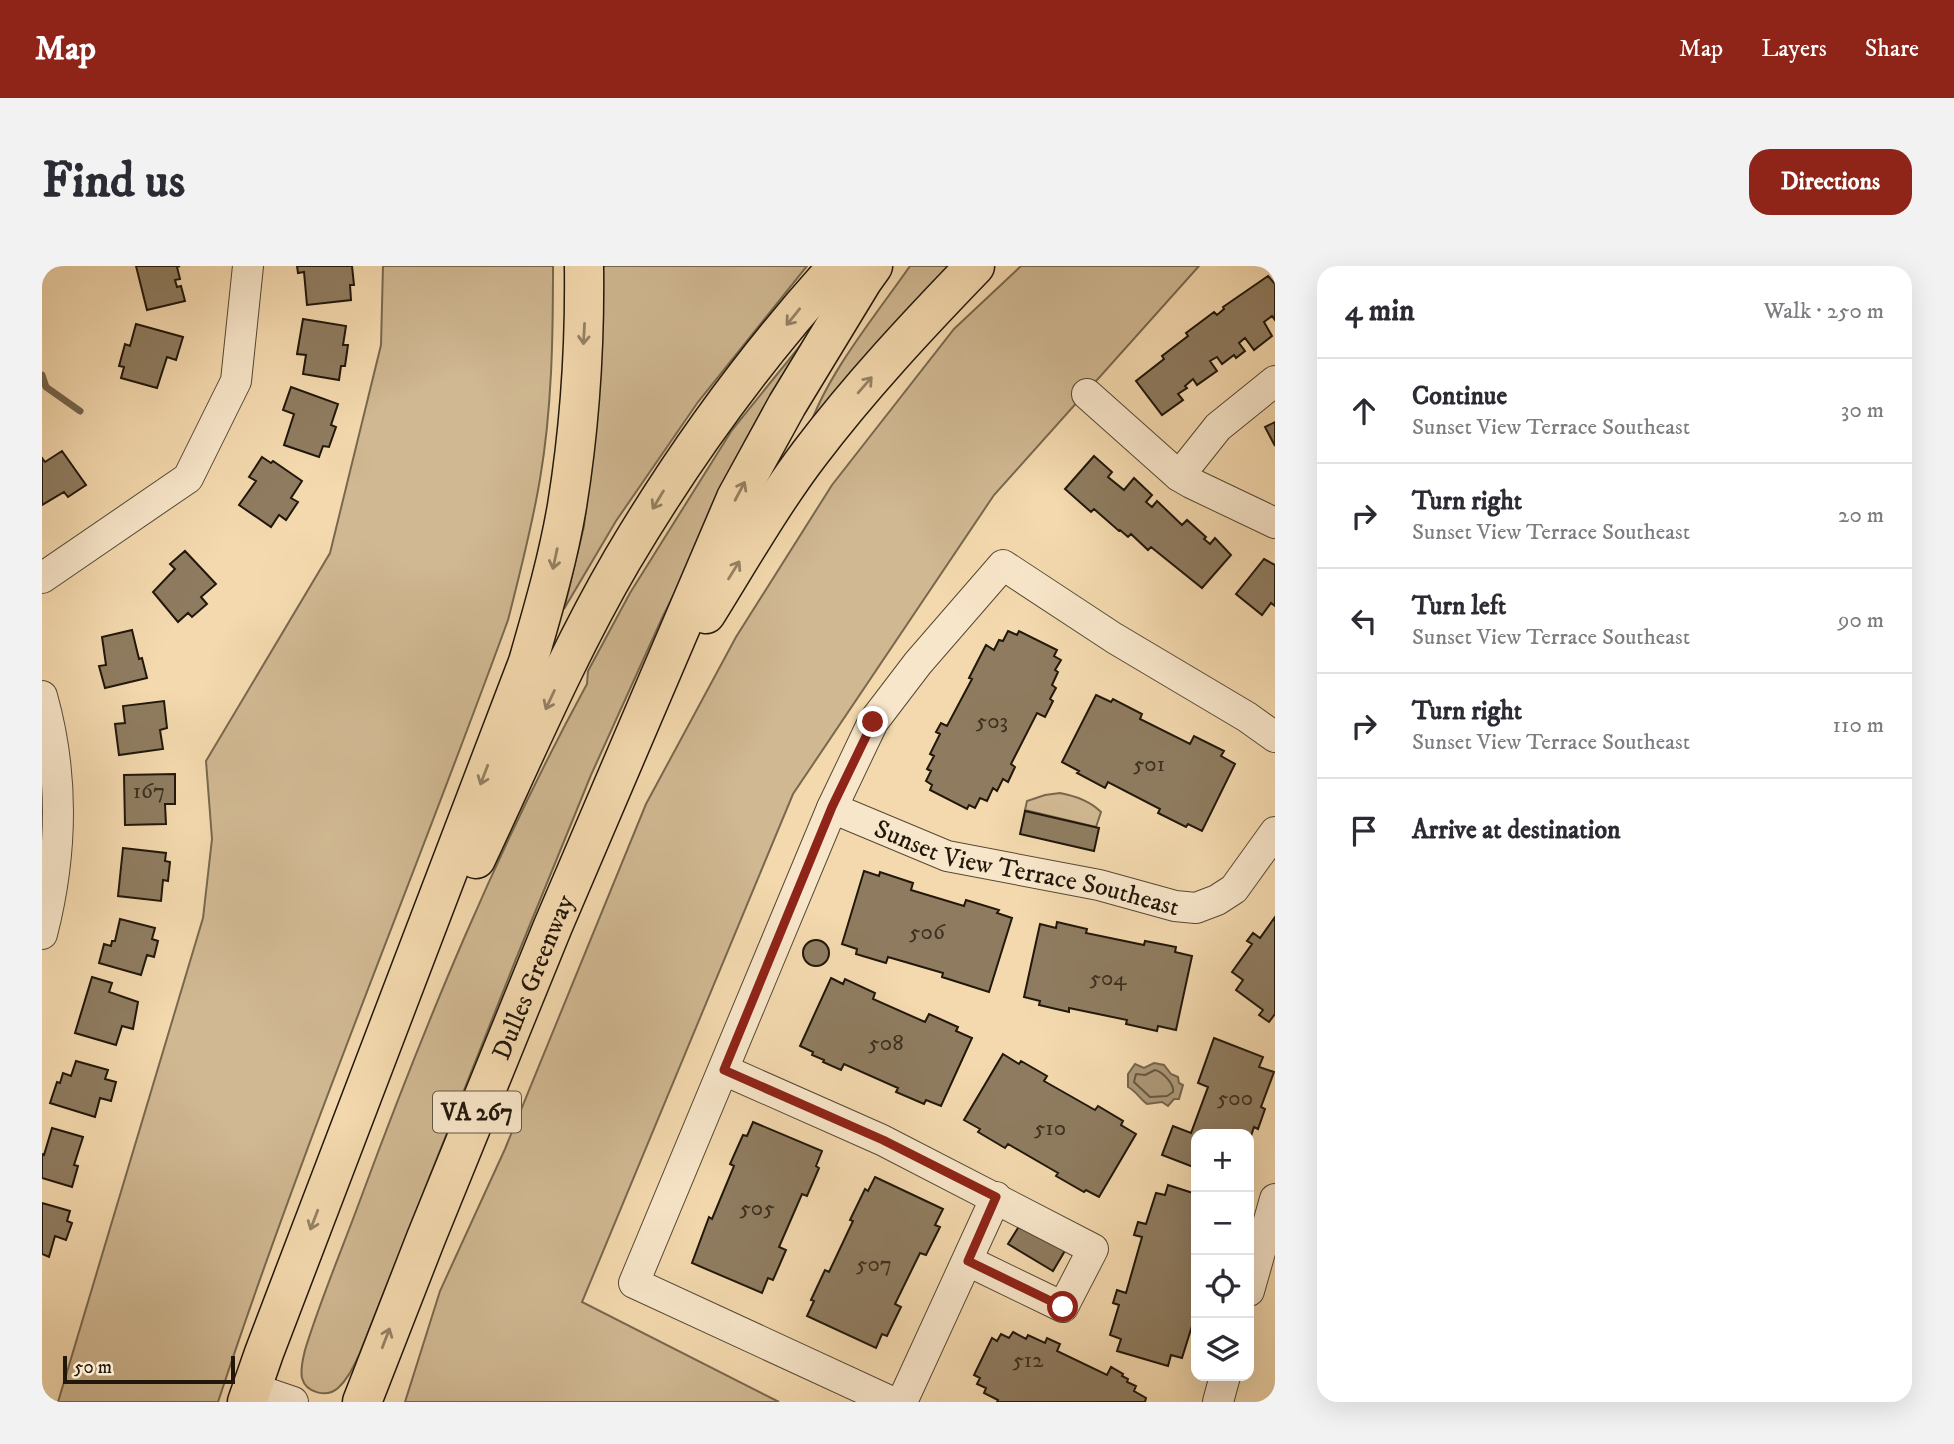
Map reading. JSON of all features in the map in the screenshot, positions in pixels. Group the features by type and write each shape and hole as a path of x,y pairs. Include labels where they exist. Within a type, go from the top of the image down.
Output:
{"highway":[{"path":"249,1395 528,662 550,585 567,507 579,417 585,324 584,266"},
{"path":"338,1156 570,659 621,562 666,488 712,422 801,306 838,266"},
{"path":"598,825 736,498 787,405 873,266"},
{"path":"598,825 691,638 808,456 853,398 915,327 975,266"},
{"name":"Dulles Greenway","path":"362,1402 553,926 598,825"}],"street":[{"path":"42,578 188,478 236,381 248,266"},
{"path":"1179,476 1218,427 1275,381"},
{"path":"1087,394 1179,476 1275,523"},
{"path":"892,1402 634,1283 832,807 873,722 918,663 1003,565 1114,638 1247,717 1275,737"},
{"path":"42,696 54,758 58,805 52,896 42,934"},
{"name":"Sunset View Terrace Southeast","path":"832,807 947,856 1099,885 1175,906 1196,908 1217,900 1234,888 1275,832"},
{"path":"724,1070 883,1140 1093,1249 1063,1307 968,1261"},
{"path":"902,1402 996,1197"},
{"path":"1254,1273 1275,1199"},
{"path":"1218,1402 1224,1381"},
{"path":"249,1395 293,1402"}],"shaded area":[{"path":"383,266 553,266 551,373 544,453 530,532 508,620 323,1107 218,1402 58,1402 203,918 212,839 206,761 330,553 381,345"},
{"path":"600,266 807,266 698,402 616,521 564,609 584,526 588,490"},
{"path":"910,266 963,266 808,431 839,367"},
{"path":"1021,266 1199,266 994,495 793,794 582,1302 779,1402 405,1402 440,1291 505,1149 646,804 736,637 832,485 954,329"},
{"path":"847,288 730,483 663,616 591,775 359,1355 338,1388 328,1393 312,1390 302,1378 305,1350 386,1130 465,936 523,808 587,684 588,671 630,593 732,430"},
{"path":"1060,793 1082,800 1101,812 1096,827 1025,810 1027,801"}],"water":[{"path":"1154,1063 1164,1065 1183,1085 1179,1099 1174,1099 1168,1106 1162,1102 1147,1104 1128,1087 1128,1074 1135,1064 1144,1068"}],"building":[{"path":"136,266 180,266 177,267 180,279 175,280 177,287 181,286 185,301 147,310"},
{"path":"297,266 352,266 354,285 350,285 351,300 307,305 304,272 298,273"},
{"path":"1268,276 1275,284 1275,320 1272,316 1264,322 1272,336 1254,350 1245,338 1239,343 1245,351 1236,358 1234,355 1222,364 1217,357 1210,361 1217,371 1197,385 1193,379 1185,386 1187,388 1178,394 1183,400 1162,415 1136,381 1188,336 1186,333 1214,312 1217,315 1223,307"},
{"path":"303,319 346,326 343,345 348,345 345,366 341,366 339,380 303,374 306,355 297,354"},
{"path":"136,324 183,337 176,360 167,357 157,388 121,378 124,367 119,366 125,344 130,346"},
{"path":"291,387 338,404 331,425 336,427 329,447 323,446 319,457 284,445 294,414 283,410"},
{"path":"1275,422 1275,446 1265,427"},
{"path":"62,451 86,485 68,497 64,492 42,505 42,458 45,462"},
{"path":"1094,456 1112,472 1108,477 1124,490 1134,478 1152,495 1146,502 1152,507 1157,501 1182,525 1187,520 1210,544 1215,538 1231,555 1202,588 1151,547 1148,550 1131,534 1128,537 1119,531 1094,509 1091,512 1065,489"},
{"path":"262,457 271,463 273,461 302,481 291,498 298,502 286,520 279,515 271,527 239,505 256,481 249,477"},
{"path":"185,551 216,584 201,597 207,604 192,617 188,613 178,622 153,592 175,569 170,564"},
{"path":"1264,559 1275,565 1275,606 1271,603 1262,615 1236,594"},
{"path":"132,630 147,678 105,688 99,666 106,665 102,637"},
{"path":"1008,631 1017,635 1019,631 1057,650 1054,656 1061,660 1055,670 1058,672 1052,685 1056,688 1045,717 1037,713 1011,764 1015,767 1008,782 1003,779 997,791 993,788 987,801 980,798 975,808 969,805 967,809 930,790 932,785 926,781 931,771 927,769 934,756 930,754 940,734 936,732 941,723 947,726 972,679 969,678 986,645 994,650"},
{"path":"1096,695 1111,702 1113,699 1142,714 1140,719 1190,744 1194,736 1224,751 1221,756 1235,764 1202,831 1188,824 1186,827 1158,813 1160,809 1108,782 1105,788 1062,762"},
{"path":"164,701 167,728 160,730 163,749 119,755 115,724 125,723 123,706"},
{"path":"175,774 175,804 165,804 166,824 125,825 124,775"},
{"path":"1025,811 1099,828 1094,851 1020,834"},
{"path":"123,848 166,853 165,861 170,862 168,881 163,880 161,901 118,896"},
{"path":"864,871 879,876 880,872 913,883 911,890 964,906 966,900 999,910 997,913 1012,918 989,992 942,977 943,973 888,957 886,963 856,954 857,949 842,944"},
{"path":"1275,917 1275,1014 1269,1022 1259,1015 1263,1010 1236,990 1243,980 1232,972 1252,944 1247,941 1253,933 1260,938"},
{"path":"120,919 155,928 152,939 158,941 154,957 147,955 141,975 99,963 104,944 111,946 112,941 115,941"},
{"path":"1057,922 1087,929 1086,933 1144,945 1145,941 1176,947 1175,952 1192,956 1176,1030 1158,1026 1157,1031 1126,1024 1127,1020 1069,1008 1069,1012 1039,1005 1040,1001 1024,997 1040,924 1056,928"},
{"path":"816,940 825,944 829,953 825,962 816,966 807,962 803,953 807,944"},
{"path":"92,977 112,983 109,992 138,1002 133,1029 122,1026 116,1045 75,1033"},
{"path":"831,978 843,984 845,979 875,993 873,999 925,1022 929,1014 958,1027 956,1031 972,1038 941,1106 926,1100 924,1104 896,1092 898,1088 844,1064 841,1070 823,1062 824,1060 812,1055 813,1052 800,1046"},
{"path":"1214,1038 1263,1057 1259,1067 1274,1072 1261,1107 1265,1109 1258,1129 1192,1129 1208,1087 1198,1083"},
{"path":"1003,1054 1047,1076 1044,1081 1095,1110 1098,1106 1123,1121 1121,1125 1136,1134 1099,1197 1056,1176 1058,1173 1008,1144 1005,1148 964,1120"},
{"path":"76,1061 108,1070 105,1079 116,1082 111,1101 100,1098 95,1117 50,1103 57,1082 60,1083 63,1073 71,1076"},
{"path":"753,1122 822,1151 816,1166 819,1168 807,1196 802,1194 779,1247 786,1250 773,1280 768,1278 762,1293 692,1263 709,1217 712,1219 734,1166 730,1164 743,1135 747,1136"},
{"path":"1173,1126 1191,1133 1191,1166 1162,1155"},
{"path":"52,1128 83,1137 74,1165 78,1166 72,1187 42,1178 42,1154 44,1155"},
{"path":"875,1177 943,1209 935,1225 940,1227 926,1255 920,1253 895,1304 901,1307 887,1336 882,1334 876,1348 807,1316 814,1301 811,1300 825,1270 829,1272 865,1189 868,1191"},
{"path":"1168,1185 1191,1192 1191,1329 1182,1358 1171,1355 1168,1366 1117,1351 1121,1339 1110,1335 1119,1305 1113,1303 1117,1290 1126,1293 1142,1237 1134,1235 1138,1222 1146,1224 1156,1193 1165,1195"},
{"path":"42,1203 70,1211 67,1221 72,1223 66,1240 55,1236 49,1257 42,1254"},
{"path":"1021,1223 1066,1249 1053,1271 1008,1244"},
{"path":"1013,1332 1026,1339 1028,1335 1045,1343 1047,1338 1060,1344 1057,1351 1107,1375 1111,1367 1123,1374 1122,1376 1128,1379 1127,1382 1136,1386 1134,1391 1146,1398 1145,1402 997,1402 998,1400 984,1393 986,1388 977,1384 980,1378 974,1375 992,1338 997,1341 1001,1334 1009,1338"}],"waterway":[{"path":"42,375 46,387 80,411"}],"route":[{"path":"873,722 832,807 724,1070 883,1140 996,1197 968,1261 1063,1307"}]}
